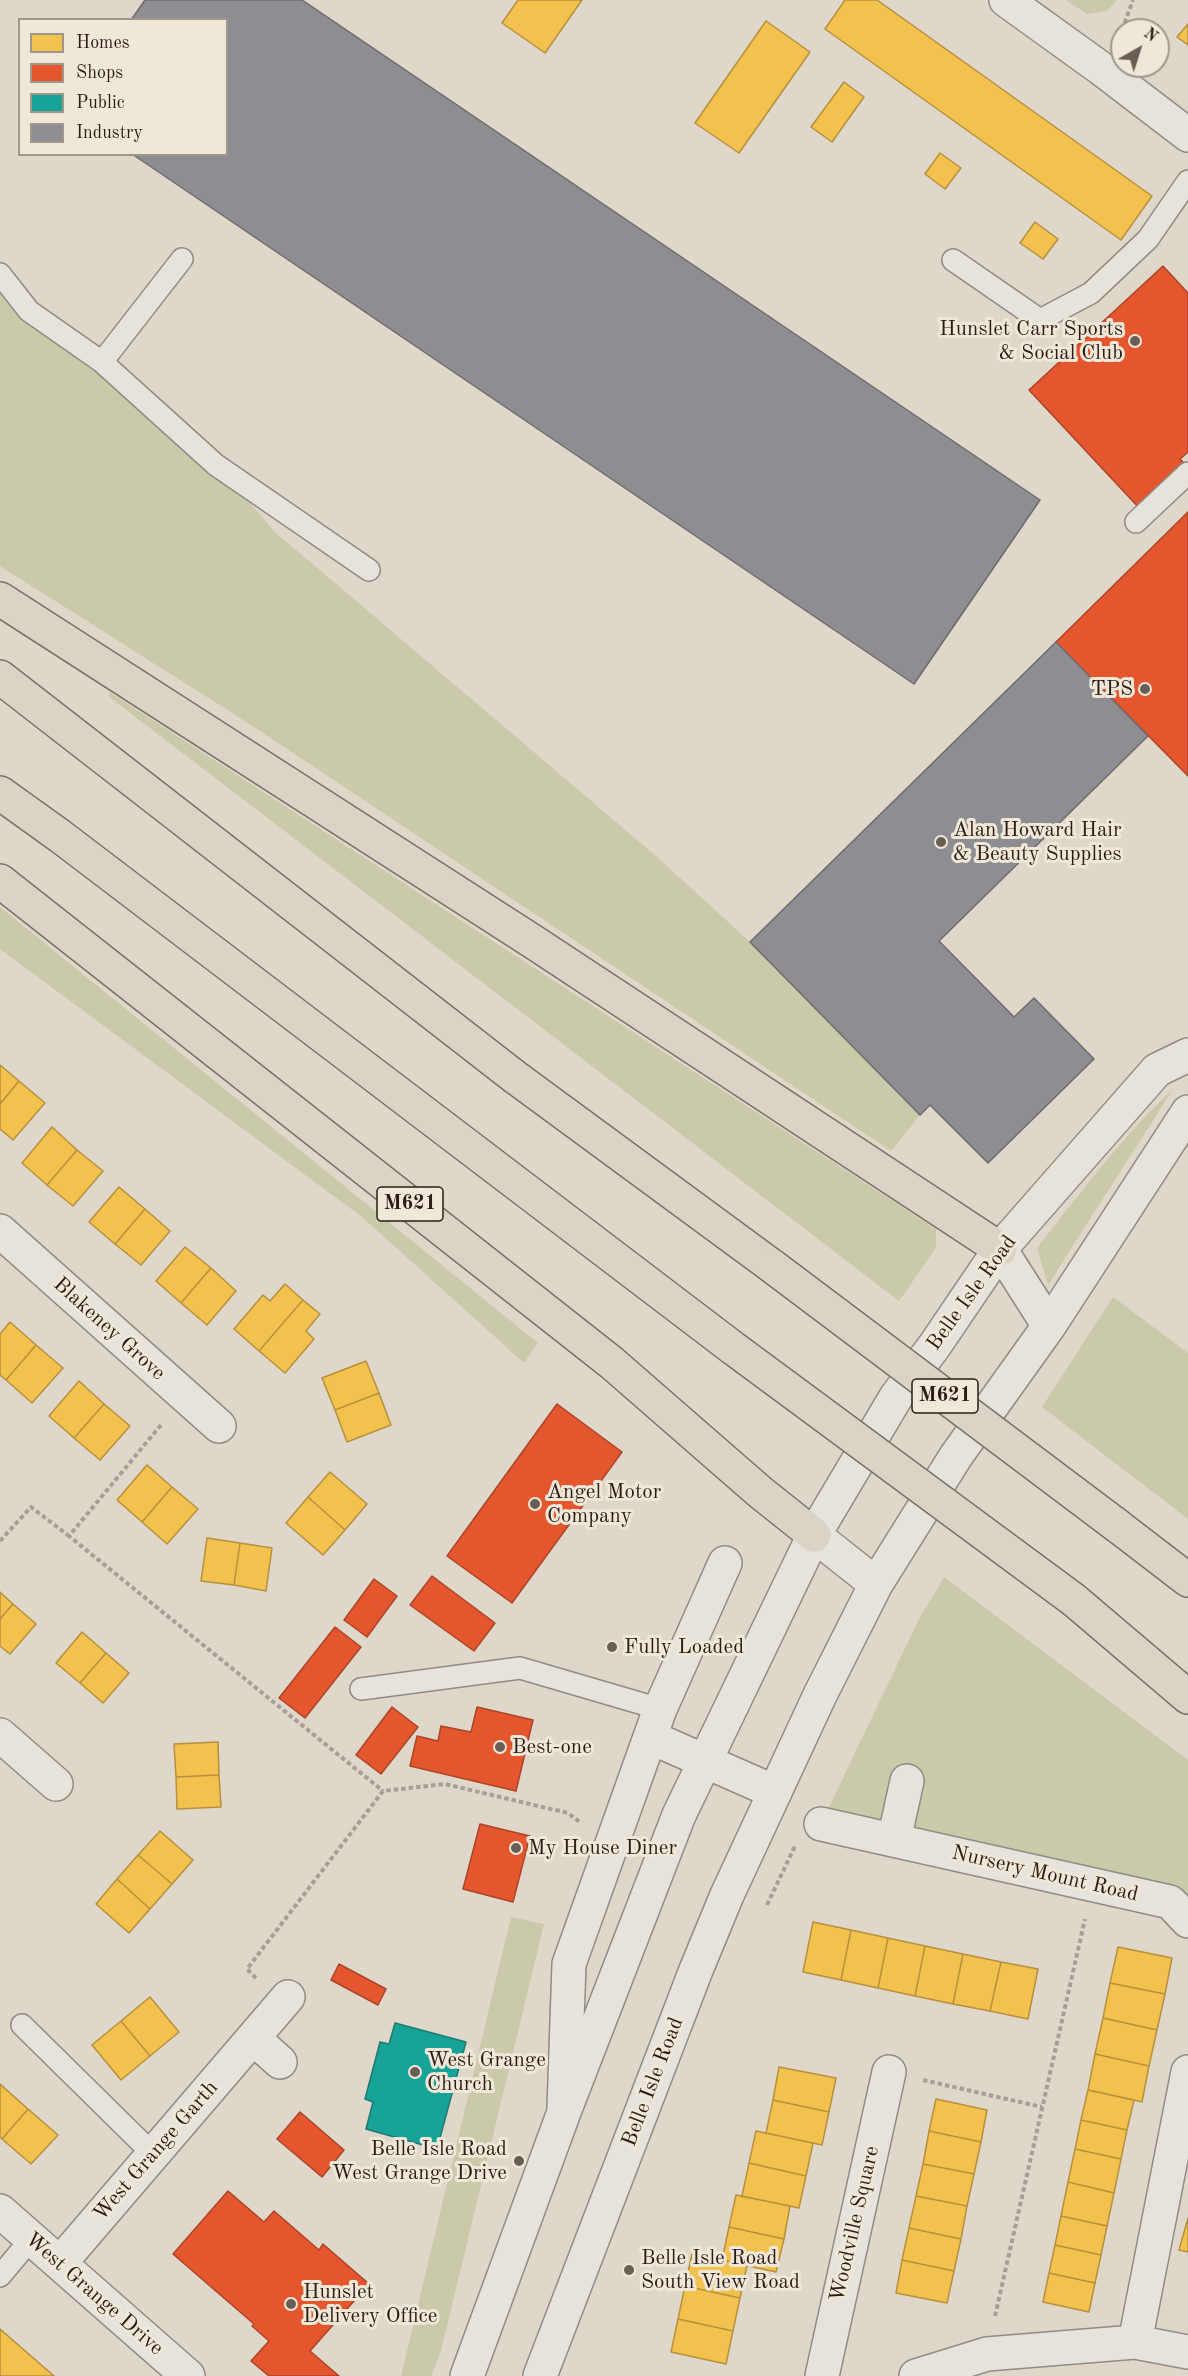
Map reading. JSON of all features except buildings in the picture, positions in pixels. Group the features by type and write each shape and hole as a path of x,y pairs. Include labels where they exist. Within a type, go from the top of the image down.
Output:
{"highway":[{"path":"0,599 532,941 1000,1249"},
{"name":"M621","path":"0,677 506,1070 772,1266 1188,1580"},
{"path":"0,793 79,850 733,1348 1074,1600 1188,1697"},
{"name":"M621","path":"0,881 612,1363 759,1492 814,1535"}],"street":[{"path":"1006,0 1099,66 1188,135"},
{"name":"Belle Isle Road","path":"474,2373 564,2112 680,1815 814,1535 896,1397 935,1345 1000,1249 1157,1070 1188,1055"},
{"name":"Belle Isle Road","path":"540,2376 696,1970 820,1695 876,1584 956,1456 1049,1326 1188,1112"},
{"name":"Blakeney Grove","path":"0,1230 219,1426"},
{"path":"1000,1249 1049,1326"},
{"path":"814,1535 876,1584"},
{"name":"Belle Isle Road","path":"564,2112 569,1964 655,1723 725,1563"},
{"path":"655,1723 705,1761 776,1792"},
{"path":"0,1735 56,1784"},
{"path":"894,1840 907,1781"},
{"name":"Nursery Mount Road","path":"821,1824 1170,1902 1188,1921"},
{"name":"West Grange Garth","path":"60,2263 286,2000"},
{"path":"253,2038 280,2062"},
{"name":"Woodville Square","path":"822,2376 889,2072"},
{"path":"1135,2342 1182,2149 1188,2072"},
{"name":"West Grange Drive","path":"0,2211 188,2376"},
{"path":"916,2376 1135,2342 1188,2352"}],"lane":[{"path":"953,260 1040,320 1091,293 1148,239 1188,181"},
{"path":"102,362 182,259"},
{"path":"0,274 29,311 102,362 216,465 369,570"},
{"path":"1136,522 1188,472"},
{"path":"361,1689 520,1668 655,1723"},
{"path":"22,2025 153,2154"},
{"path":"0,2276 32,2238"}],"path":[{"path":"1126,18 1133,0"},
{"path":"69,1536 184,1396"},
{"path":"0,1541 31,1507 383,1791 445,1784 513,1800"},
{"path":"286,2000 247,1969 383,1791"},
{"path":"985,2365 1092,1884"},
{"path":"889,2072 1042,2107"}],"green space":[{"path":"1066,0 1117,0 1107,11 1087,14"},
{"path":"0,274 216,465 275,532 656,856 750,942 920,1115 891,1151 248,723 0,566"},
{"path":"111,693 936,1229 936,1248 899,1301 108,696"},
{"path":"0,907 538,1343 524,1363 362,1217 0,949"},
{"path":"1173,1089 1048,1285 1037,1248 1119,1146"},
{"path":"1113,1297 1188,1353 1188,1519 1042,1407"},
{"path":"944,1577 1188,1760 1188,1921 821,1824 918,1621"},
{"path":"511,1917 544,1924 441,2351 431,2376 401,2376"}],"place":[{"name":"Hunslet Carr Sports & Social Club","path":"1135,341"},
{"name":"TPS","path":"1145,689"},
{"name":"Alan Howard Hair & Beauty Supplies","path":"941,842"},
{"name":"Angel Motor Company","path":"535,1504"},
{"name":"Fully Loaded","path":"612,1647"},
{"name":"Best-one","path":"500,1747"},
{"name":"My House Diner","path":"516,1848"},
{"name":"West Grange Church","path":"415,2072"},
{"name":"Belle Isle Road West Grange Drive","path":"519,2161"},
{"name":"Belle Isle Road South View Road","path":"629,2270"},
{"name":"Hunslet Delivery Office","path":"291,2304"}]}
